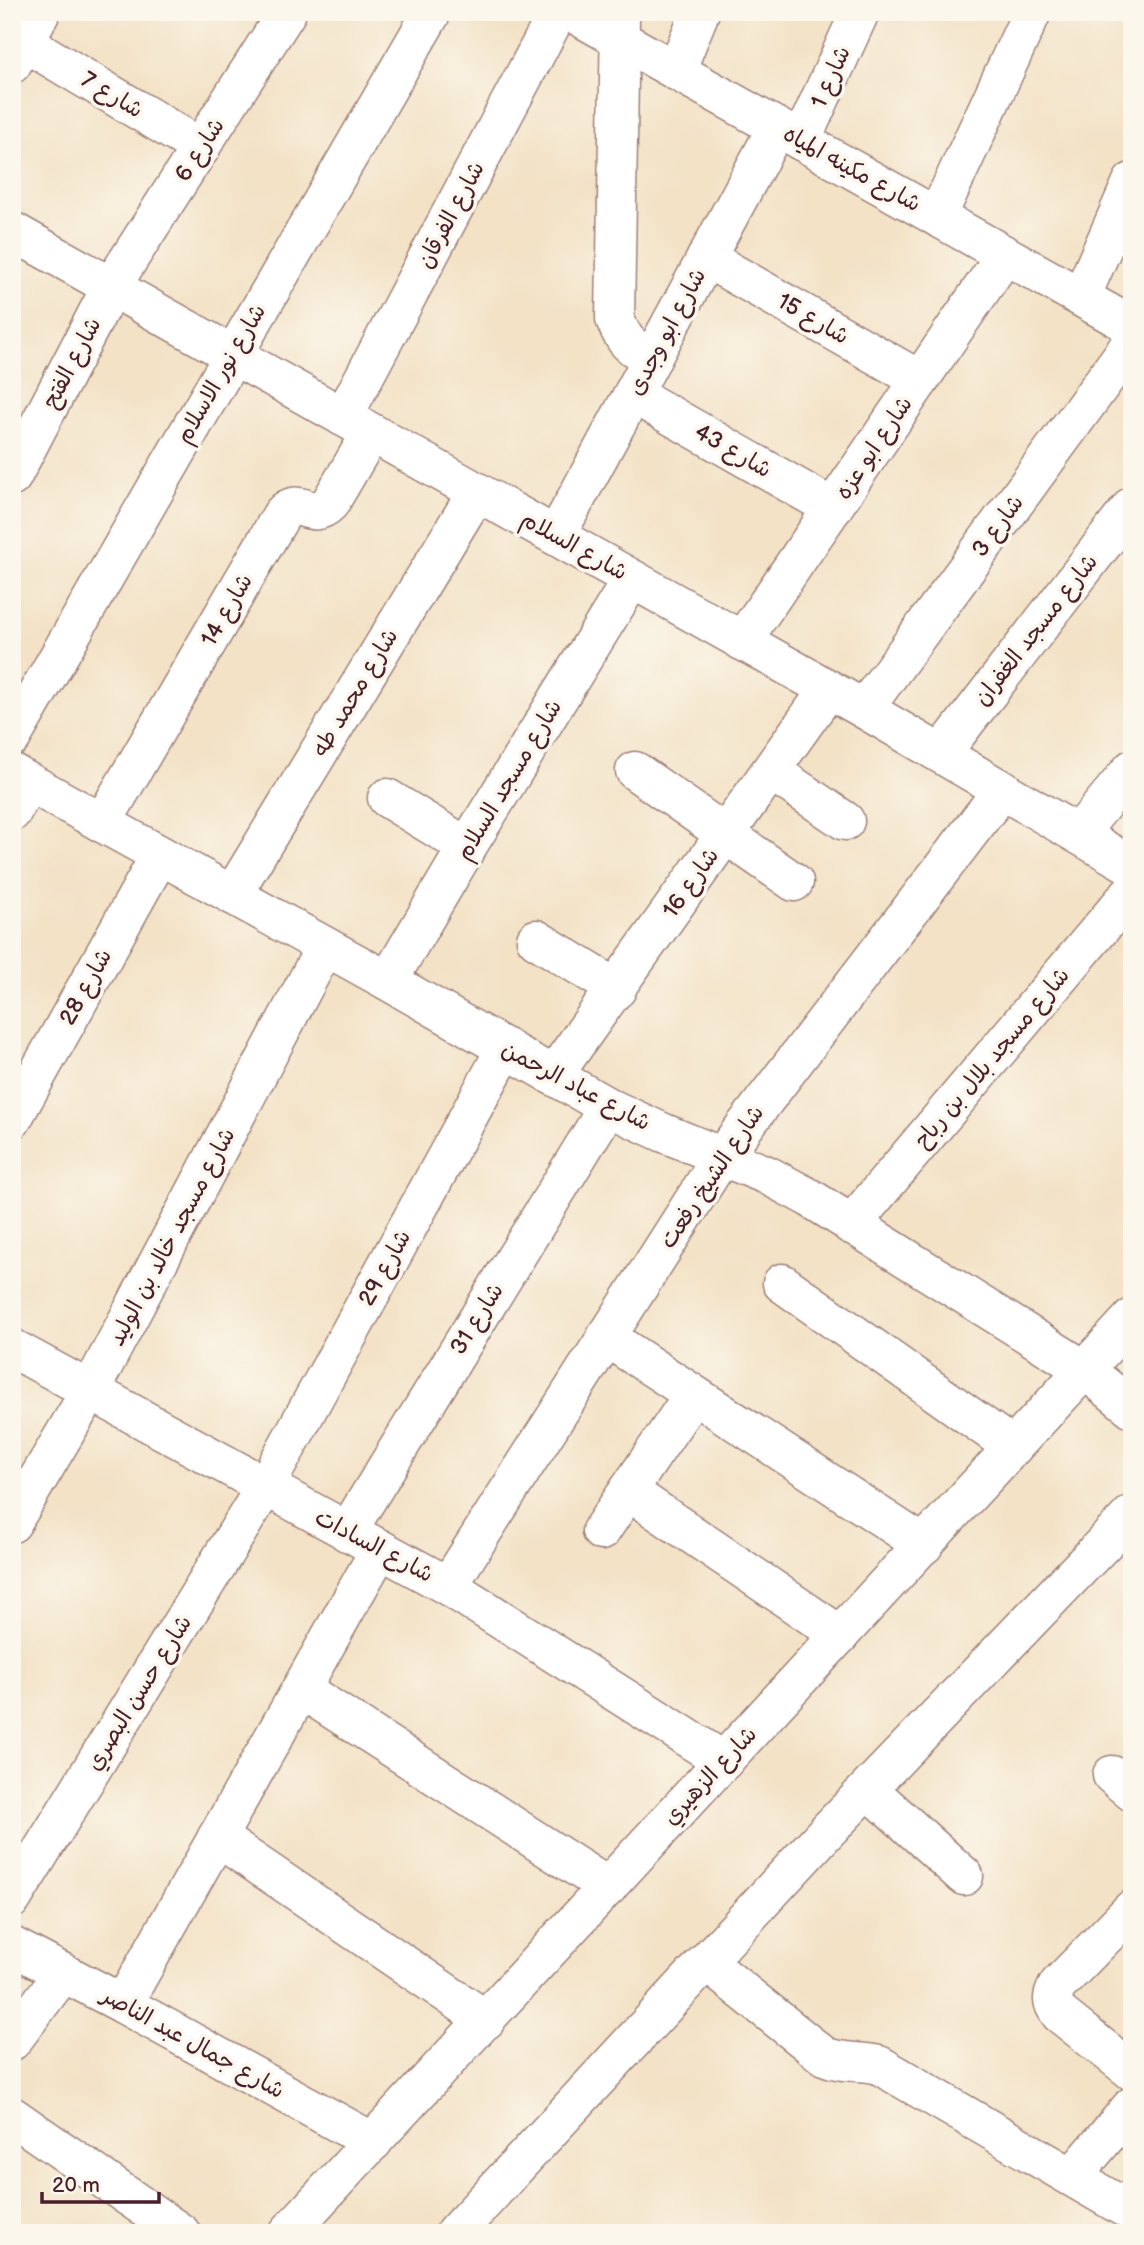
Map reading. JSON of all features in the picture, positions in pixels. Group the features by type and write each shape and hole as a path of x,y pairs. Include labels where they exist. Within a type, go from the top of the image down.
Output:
{"street":[{"name":"شارع نور الاسلام","path":"12,737 432,12"},
{"name":"شارع الفرقان","path":"357,425 558,12"},
{"name":"شارع مكينه المياه","path":"571,12 620,26 676,71 1132,326"},
{"path":"676,71 700,12"},
{"name":"شارع 1","path":"789,134 860,12"},
{"path":"937,217 1032,12"},
{"name":"شارع 6","path":"111,287 201,148 273,17"},
{"path":"620,26 615,319 622,337 636,350 653,357"},
{"name":"شارع 7","path":"26,39 201,148"},
{"name":"شارع ابو وجدى","path":"556,536 706,258 789,134"},
{"path":"1081,297 1132,182"},
{"name":"شارع السلام","path":"13,233 864,709 1132,866"},
{"name":"شارع ابو عزه","path":"742,641 1005,255"},
{"name":"شارع 15","path":"706,258 920,380"},
{"name":"شارع الفتح","path":"12,477 111,287"},
{"name":"شارع 3","path":"864,709 1132,342"},
{"name":"شارع 43","path":"633,394 833,508"},
{"name":"شارع 14","path":"102,823 282,514 293,506 314,512 323,510 330,503 357,425"},
{"name":"شارع محمد طه","path":"232,895 477,492"},
{"name":"شارع مسجد الغفران","path":"941,754 1132,506"},
{"name":"شارع مسجد السلام","path":"388,981 632,579"},
{"name":"شارع 16","path":"553,1076 828,690"},
{"path":"1078,834 1132,769"},
{"path":"635,771 794,882"},
{"path":"771,771 845,821"},
{"name":"شارع الشيخ رفعت","path":"448,1586 722,1156 1003,789"},
{"name":"شارع عباد الرحمن","path":"18,790 102,823 388,981 608,1107 767,1175 810,1198 1085,1370 1132,1408"},
{"path":"387,798 467,847"},
{"name":"شارع 28","path":"12,1120 160,855"},
{"name":"شارع مسجد بلال بن رباح","path":"851,1225 1132,891"},
{"path":"536,939 617,989"},
{"name":"شارع مسجد خالد بن الوليد","path":"12,1524 90,1391 325,947"},
{"name":"شارع 29","path":"265,1487 506,1048"},
{"name":"شارع 31","path":"123,2004 301,1689 363,1540 608,1107"},
{"path":"782,1283 1013,1447"},
{"name":"شارع الزهيري","path":"288,2233 1132,1318"},
{"path":"606,1337 923,1545"},
{"name":"شارع السادات","path":"12,1348 448,1586 724,1761"},
{"path":"601,1531 693,1395"},
{"name":"شارع حسن البصري","path":"12,1899 265,1487"},
{"path":"628,1491 840,1635"},
{"path":"455,2233 867,1789 1127,1526"},
{"path":"301,1689 608,1887"},
{"path":"867,1789 964,1876"},
{"path":"217,1837 486,2020"},
{"path":"1132,1909 1058,1984 1052,1995 1053,2006 1060,2014 1132,2071"},
{"name":"شارع جمال عبد الناصر","path":"12,1946 373,2142"},
{"path":"706,1962 824,2056 837,2062 867,2062 879,2065 1132,2212"},
{"path":"12,2041 63,1973"},
{"path":"1072,2177 1132,2106"},
{"path":"12,2116 181,2233"}]}
